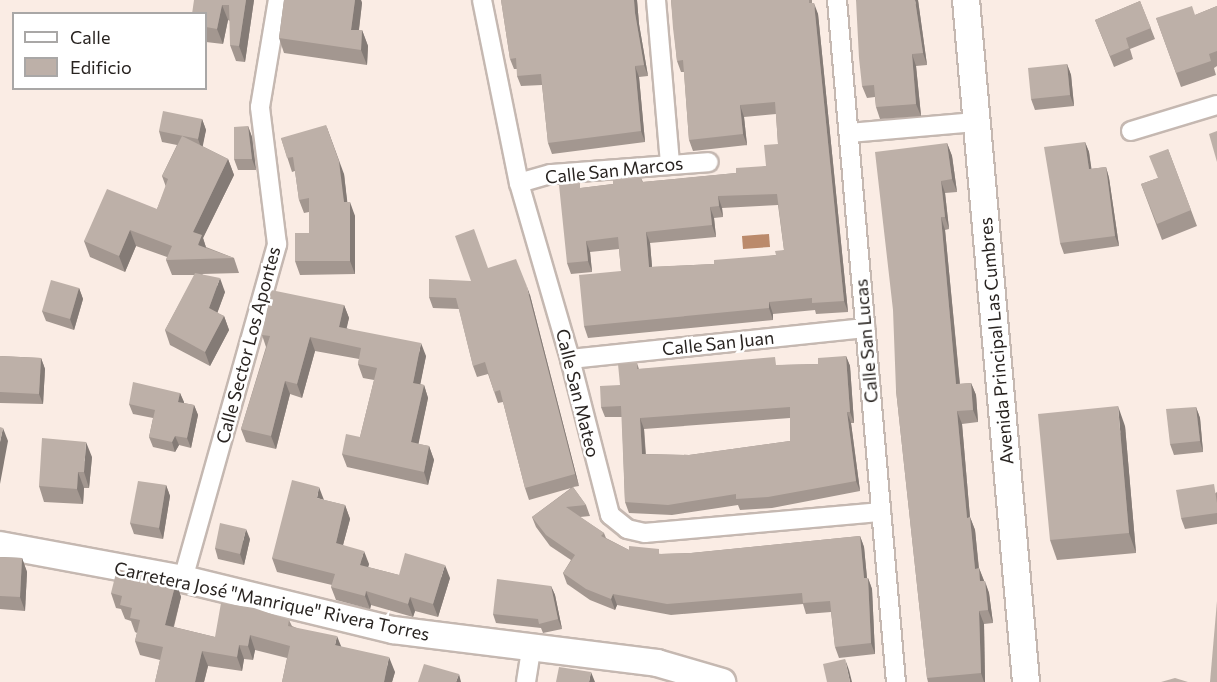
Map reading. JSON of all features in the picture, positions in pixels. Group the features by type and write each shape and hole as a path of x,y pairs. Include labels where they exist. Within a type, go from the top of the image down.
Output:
{"street":[{"name":"Calle Sector Los Apontes","path":"183,579 277,244 260,107 278,0"},
{"name":"Calle San Mateo","path":"482,0 519,183 570,359 606,507 618,524 627,529 659,533 881,513"},
{"path":"656,0 670,163"},
{"name":"Calle San Lucas","path":"837,0 896,682"},
{"name":"Avenida Principal Las Cumbres","path":"966,0 1026,682"},
{"path":"1131,131 1217,105"},
{"path":"849,134 976,122"},
{"name":"Calle San Marcos","path":"519,183 551,174 670,163 709,162"},
{"name":"Calle San Juan","path":"570,359 865,328"},
{"name":"Carretera José \"Manrique\" Rivera Torres","path":"0,545 183,579 346,621 531,650 657,663 722,682"},
{"path":"526,682 531,650"}],"shaded area":[{"path":"769,234 770,247 743,249 742,236"}],"building":[{"path":"194,0 246,0 239,46 230,45 229,5 222,5 217,29 207,27 207,12 192,12"},
{"path":"284,0 355,0 351,30 362,30 361,50 279,38"},
{"path":"501,0 634,0 644,65 635,66 641,131 548,143 541,74 517,76 516,58 510,59"},
{"path":"671,0 809,0 809,3 814,3 844,301 812,303 812,298 769,302 769,308 584,326 579,275 621,271 618,237 586,241 588,261 567,263 559,185 580,183 580,188 613,184 613,180 641,178 642,182 736,173 736,168 766,166 764,145 778,144 775,102 740,105 743,134 689,140 683,60 677,61","holes":["777,194 784,250 775,251 776,255 714,260 714,264 649,267 646,232 712,225 710,207 719,206 718,196"]},
{"path":"856,0 915,0 923,53 912,54 916,104 876,107 874,85 862,86"},
{"path":"1140,1 1151,28 1126,38 1129,48 1110,56 1095,20"},
{"path":"1192,6 1195,15 1217,6 1217,51 1209,54 1211,61 1176,73 1156,18"},
{"path":"1067,64 1070,95 1031,99 1028,68"},
{"path":"163,111 202,119 198,139 159,131"},
{"path":"326,125 339,161 344,202 350,202 350,261 295,261 295,233 309,233 309,198 299,200 293,157 287,158 281,138"},
{"path":"248,126 252,159 234,159 234,127"},
{"path":"1217,131 1217,162 1209,134"},
{"path":"182,136 228,159 193,232 202,235 198,245 234,258 166,260 172,246 130,230 119,256 84,241 107,189 157,209 168,179 162,176"},
{"path":"1085,142 1089,169 1106,167 1115,236 1060,243 1044,147"},
{"path":"947,143 952,179 941,181 945,217 941,217 956,384 971,383 973,410 957,411 967,518 970,517 975,569 979,568 980,581 985,581 988,610 979,611 981,673 927,678 896,390 893,310 875,152"},
{"path":"1168,149 1191,210 1157,224 1141,184 1158,178 1149,156"},
{"path":"474,229 488,268 516,259 526,284 575,474 525,488 500,390 494,392 485,362 473,366 456,298 429,297 429,279 471,281 455,236"},
{"path":"195,273 220,278 209,308 224,316 205,352 165,330"},
{"path":"51,280 79,288 70,319 42,311"},
{"path":"271,290 344,305 339,327 421,343 413,383 424,385 411,442 429,446 424,472 342,454 346,434 360,437 377,368 358,364 361,348 310,337 297,384 285,381 271,436 241,429 270,336 262,335"},
{"path":"0,356 41,358 39,394 0,392"},
{"path":"846,356 850,412 847,412 856,481 768,497 736,499 736,494 668,505 625,502 621,406 601,407 600,386 620,385 618,364 637,363 637,369 775,357 776,365 818,364 818,358","holes":["790,407 790,441 689,455 642,454 640,418"]},
{"path":"133,382 180,393 178,402 194,405 187,438 175,436 172,442 149,437 155,410 129,404"},
{"path":"1118,406 1129,533 1050,540 1038,414"},
{"path":"1196,407 1200,441 1170,444 1166,409"},
{"path":"42,438 86,442 84,472 78,472 77,489 39,486"},
{"path":"292,480 319,487 317,498 345,505 336,543 364,551 360,565 399,575 405,553 445,565 433,604 410,597 408,604 366,591 365,596 331,587 335,574 272,558"},
{"path":"138,481 166,485 159,528 130,523"},
{"path":"1214,484 1217,513 1181,518 1176,490"},
{"path":"573,487 586,505 566,507 604,533 601,536 629,550 629,546 659,549 659,554 691,553 860,536 864,578 868,578 871,643 835,647 830,601 803,603 802,593 667,604 613,594 611,599 586,589 563,573 575,555 546,535 532,517"},
{"path":"220,523 246,529 240,554 215,548"},
{"path":"0,557 22,558 20,597 0,596"},
{"path":"117,569 176,582 165,625 215,637 221,603 254,608 289,620 288,626 337,636 335,645 389,657 384,682 282,682 290,646 250,635 248,646 239,645 237,657 202,651 195,682 155,682 163,647 135,641 140,620 130,618 132,608 120,605 122,596 111,593"},
{"path":"497,579 551,586 558,619 539,624 538,619 493,614"},
{"path":"1217,601 1217,682 1210,682"},
{"path":"845,659 850,682 827,682 823,664"},
{"path":"424,664 459,674 456,682 418,682"},
{"path":"559,667 591,672 589,682 556,682"},
{"path":"1175,678 1188,682 1161,682"}]}
